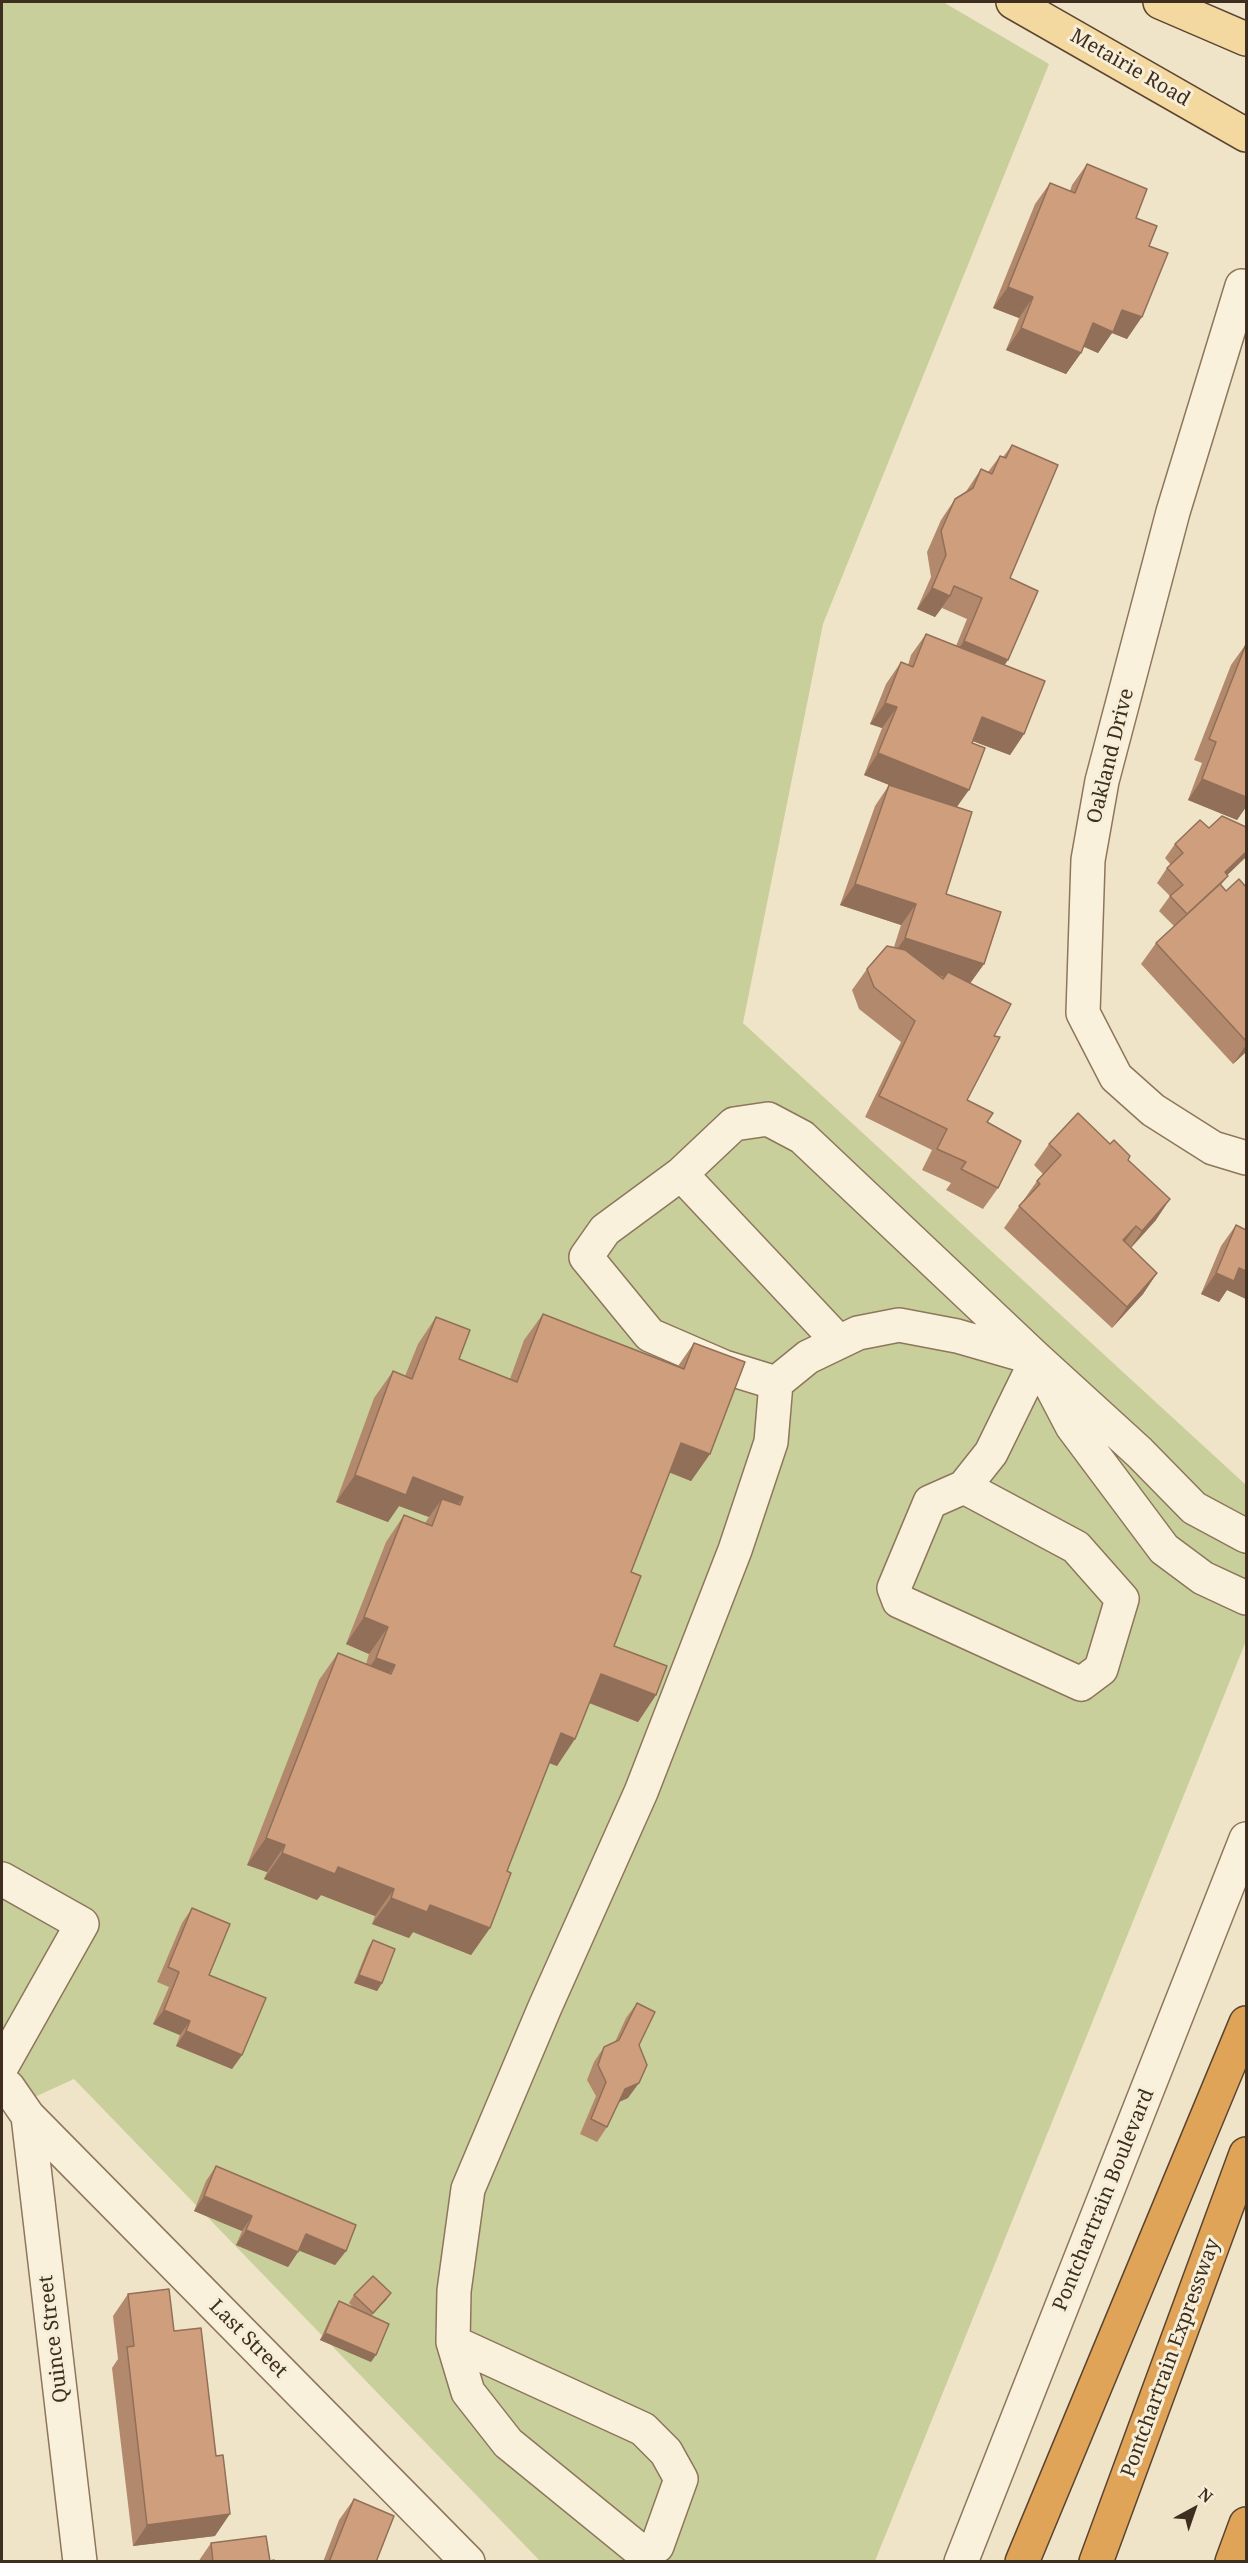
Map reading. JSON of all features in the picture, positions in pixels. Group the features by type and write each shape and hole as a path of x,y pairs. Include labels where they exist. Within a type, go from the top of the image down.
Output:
{"highway":[{"path":"1022,2562 1246,2023"},
{"name":"Pontchartrain Expressway","path":"1096,2562 1246,2154"},
{"path":"1232,2562 1246,2524"}],"main road":[{"name":"Metairie Road","path":"1013,2 1246,135"},
{"path":"1160,2 1246,39"}],"street":[{"name":"Oakland Drive","path":"1242,286 1173,512 1102,781 1088,860 1083,1013 1116,1077 1153,1110 1213,1148 1246,1158"},
{"path":"776,1383 724,1367 650,1335 586,1257 605,1230 681,1174 734,1124 768,1119 802,1137 1139,1452 1189,1503 1214,1521 1246,1536"},
{"path":"681,1174 839,1342"},
{"path":"453,2342 643,2428 666,2452 681,2479 657,2546 643,2553 508,2443 468,2392 453,2342 454,2292 468,2189 544,2007 641,1792 735,1550 771,1442 776,1383 808,1357 858,1333 899,1325 957,1336 1037,1359 1072,1426 1164,1549 1203,1578 1246,1598"},
{"path":"964,1487 1077,1547 1122,1599 1101,1669 1081,1683 899,1601 894,1588 930,1502 964,1487 991,1453 1037,1359"},
{"path":"1155,1538 1189,1503"},
{"name":"Pontchartrain Boulevard","path":"961,2562 1246,1839"},
{"path":"2,1879 82,1924 3,2079"},
{"name":"Last Street","path":"3,2079 28,2116 468,2562"},
{"name":"Quince Street","path":"28,2116 80,2562"}],"green space":[{"path":"2,2 943,2 1049,64 823,624 743,1023 1246,1485 1246,1641 875,2561 540,2561 74,2079 2,2112"}],"building":[{"path":"1087,164 1147,189 1136,218 1157,226 1149,246 1168,253 1142,317 1122,310 1113,332 1093,323 1081,353 1021,328 1033,297 1008,287 1050,183 1075,193"},
{"path":"1012,445 1058,465 1010,578 1038,591 1008,660 964,641 982,598 954,586 950,596 932,588 946,555 941,531 955,499 973,488 981,469 992,474 1000,456 1006,458"},
{"path":"926,634 1045,681 1024,734 982,717 972,743 985,748 969,790 878,753 897,707 885,703 901,662 913,667"},
{"path":"1246,644 1246,797 1202,779 1216,742 1209,739"},
{"path":"889,785 972,812 946,894 1001,912 984,964 905,938 916,904 855,884"},
{"path":"1222,816 1246,827 1246,852 1225,872 1228,876 1187,914 1170,896 1183,885 1167,868 1183,853 1175,844 1200,820 1209,828"},
{"path":"1239,879 1246,887 1246,1041 1156,943 1220,884 1226,891"},
{"path":"887,946 905,950 943,979 948,972 1011,1004 994,1036 1000,1037 967,1100 993,1113 987,1122 1021,1141 998,1188 961,1169 966,1162 937,1149 947,1129 879,1096 915,1021 874,987 867,969"},
{"path":"1078,1113 1110,1144 1114,1140 1130,1156 1128,1160 1170,1199 1142,1231 1136,1226 1123,1240 1157,1273 1127,1307 1019,1206 1040,1184 1037,1181 1061,1155 1049,1144"},
{"path":"1236,1225 1246,1230 1246,1271 1239,1268 1234,1281 1216,1273"},
{"path":"543,1314 684,1369 694,1343 745,1362 710,1454 681,1443 631,1572 641,1576 614,1646 667,1666 656,1695 601,1674 575,1739 561,1733 507,1871 511,1873 490,1928 430,1905 427,1912 391,1898 394,1889 338,1867 335,1874 282,1853 285,1845 266,1838 338,1653 391,1674 395,1665 376,1658 388,1627 364,1617 404,1515 432,1526 442,1499 460,1505 463,1497 413,1477 406,1495 355,1475 393,1371 412,1379 436,1317 470,1330 459,1359 517,1382"},
{"path":"192,1908 230,1924 209,1975 266,1998 242,2055 186,2031 190,2021 164,2010 179,1972 168,1967"},
{"path":"373,1940 395,1949 382,1983 359,1975"},
{"path":"637,2003 655,2012 639,2045 647,2065 639,2083 625,2089 607,2127 591,2119 606,2082 598,2065 604,2047 619,2040"},
{"path":"216,2166 356,2225 346,2251 306,2234 298,2252 246,2230 252,2216 204,2196"},
{"path":"373,2276 391,2293 373,2313 354,2295"},
{"path":"169,2289 174,2331 201,2328 216,2456 223,2455 230,2514 147,2525 127,2347 134,2346 128,2294"},
{"path":"339,2301 389,2324 376,2355 325,2333"},
{"path":"354,2499 394,2516 376,2562 329,2562"},
{"path":"266,2536 270,2561 274,2560 274,2562 213,2562 211,2543"}]}
